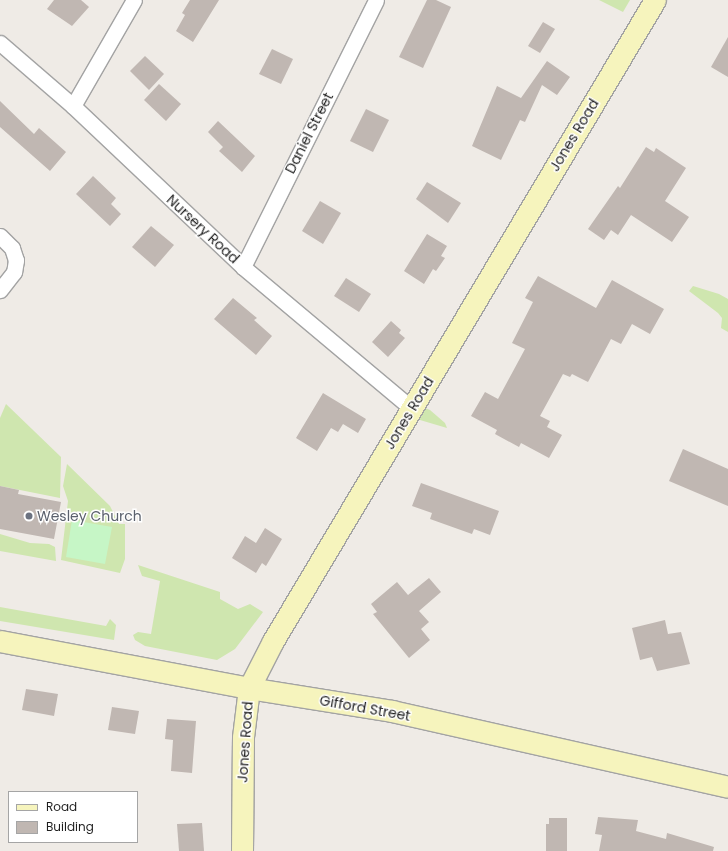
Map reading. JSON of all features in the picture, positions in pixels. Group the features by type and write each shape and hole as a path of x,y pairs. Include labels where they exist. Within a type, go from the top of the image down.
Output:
{"main road":[{"name":"Jones Road","path":"242,851 242,738 249,688 273,641 655,0"},
{"name":"Gifford Street","path":"0,641 249,688 392,711 728,787"}],"street":[{"path":"73,106 134,0"},
{"name":"Daniel Street","path":"242,267 376,0"},
{"name":"Nursery Road","path":"0,43 73,106 242,267 412,409"},
{"path":"0,236 12,248 16,260 14,272 0,290"}],"green space":[{"path":"599,0 630,0 623,12"},
{"path":"693,286 719,294 728,299 728,332 721,328 722,318 718,313 689,291"},
{"path":"6,404 61,457 60,498 0,486 0,418"},
{"path":"423,407 430,410 445,423 447,428 420,420 418,416"},
{"path":"67,464 110,506 119,524 125,524 125,559 120,573 61,560 68,501 63,486"},
{"path":"72,520 112,527 105,564 66,557"},
{"path":"0,534 30,543 49,544 55,547 56,561 0,551"},
{"path":"138,565 220,592 220,599 238,609 250,604 263,612 235,649 217,660 145,646 135,640 133,635 138,632 151,634 160,581 142,576"},
{"path":"0,607 106,626 110,619 116,625 114,640 0,621"}],"building":[{"path":"54,0 81,0 89,7 72,26 47,9"},
{"path":"190,0 219,0 193,42 176,31 185,15 182,13"},
{"path":"427,0 436,0 451,7 423,68 399,57"},
{"path":"543,22 555,29 540,53 528,46"},
{"path":"728,37 728,77 711,67"},
{"path":"272,49 293,59 281,84 259,74"},
{"path":"145,56 164,74 149,90 130,71"},
{"path":"547,61 570,77 557,95 542,85 525,122 520,120 501,160 472,146 497,86 521,98"},
{"path":"159,84 181,104 166,121 144,100"},
{"path":"0,101 34,134 39,128 66,152 50,171 0,127"},
{"path":"366,109 389,120 373,152 350,141"},
{"path":"218,121 255,156 242,172 219,151 223,147 208,132"},
{"path":"646,147 654,152 656,148 686,168 665,201 689,217 672,242 631,215 618,235 611,230 604,240 588,229 618,186 620,188"},
{"path":"93,176 116,198 111,204 121,214 110,226 76,194"},
{"path":"427,182 461,203 448,223 416,199"},
{"path":"320,201 341,213 323,244 302,231"},
{"path":"151,226 174,245 155,267 132,247"},
{"path":"427,234 447,246 441,256 445,258 436,271 433,269 424,284 404,271"},
{"path":"538,276 596,308 612,280 664,309 650,334 632,324 621,344 611,339 588,382 572,374 570,377 563,374 540,416 550,421 547,427 562,435 549,458 521,443 519,447 495,434 497,430 471,416 485,392 498,399 525,349 512,343 533,302 525,298"},
{"path":"346,278 371,294 359,312 334,296"},
{"path":"233,298 257,318 254,320 272,336 256,355 214,319"},
{"path":"391,321 401,330 399,333 405,338 388,357 372,342"},
{"path":"323,393 366,419 358,433 343,424 338,432 331,428 317,451 296,438"},
{"path":"683,449 728,469 728,506 669,481"},
{"path":"421,483 499,511 490,535 474,529 472,534 430,519 432,513 412,506"},
{"name":"Wesley Church","path":"0,486 19,490 18,494 61,502 54,539 0,529"},
{"path":"265,528 282,539 266,566 262,563 256,573 232,558 245,536 256,543"},
{"path":"429,578 441,592 419,611 429,622 421,629 430,640 409,658 373,614 377,612 371,604 397,582 408,595"},
{"path":"665,620 668,634 681,632 690,664 657,671 652,657 640,660 632,628"},
{"path":"26,689 58,694 54,716 22,710"},
{"path":"112,707 139,711 135,734 108,730"},
{"path":"167,719 196,721 192,773 171,771 173,740 165,739"},
{"path":"598,817 638,820 636,831 666,839 667,833 714,847 713,851 599,851 602,835 595,834"},
{"path":"549,818 567,818 567,851 546,851 546,824 549,824"},
{"path":"202,823 204,851 179,851 177,824"}],"place":[{"name":"Wesley Church","path":"29,516"}]}
